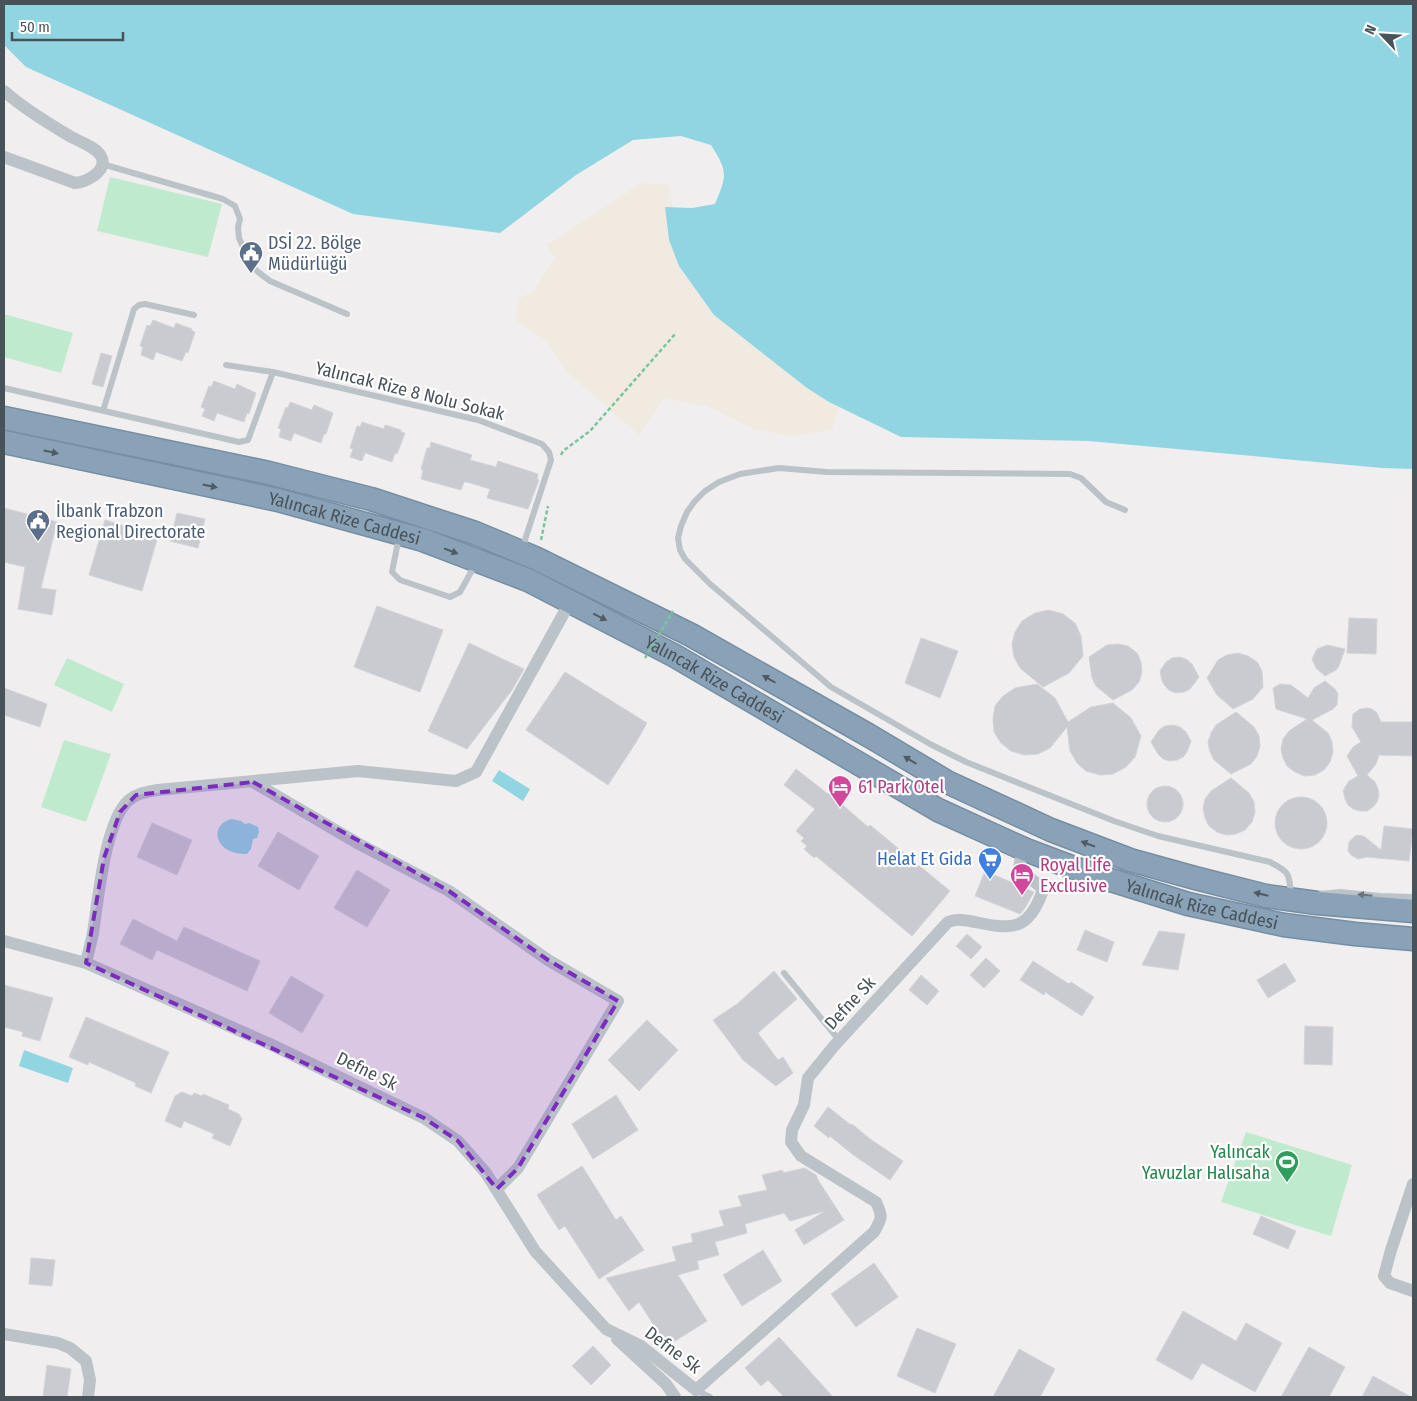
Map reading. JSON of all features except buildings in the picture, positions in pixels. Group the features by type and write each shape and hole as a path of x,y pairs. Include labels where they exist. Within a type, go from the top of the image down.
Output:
{"highway":[{"name":"Yalıncak Rize Caddesi","path":"4,418 269,473 370,499 475,533 521,552 691,635 947,782 1051,830 1130,860 1257,894 1413,911"},
{"name":"Yalıncak Rize Caddesi","path":"4,442 278,500 423,540 528,580 676,656 938,810 1023,849 1082,871 1188,904 1284,925 1413,940"}],"street":[{"path":"4,91 15,101 95,151 101,157 102,164 98,171 86,182 75,184 4,157"},
{"path":"86,963 104,858 120,812 127,802 136,795 158,790 358,771 456,781 476,772 570,602"},
{"path":"253,782 359,844 449,890 548,960 618,1001 518,1168 496,1189"},
{"name":"Defne Sk","path":"4,941 86,963 270,1044 424,1118 458,1141 486,1173 535,1251 606,1329 641,1346 696,1390 874,1232 881,1220 882,1214 876,1202 801,1156 791,1142 792,1130 804,1105 808,1078 839,1040 948,922 957,918 999,927 1016,926 1030,916 1039,903 1043,890 1038,883 1025,876 1019,868 1023,849"},
{"path":"1413,1184 1384,1276 1390,1282 1413,1291"},
{"path":"606,1329 666,1384 675,1397"},
{"path":"4,1334 58,1343 70,1348 86,1362 90,1380 88,1397"}],"lane":[{"path":"102,164 222,199 235,206 240,219 238,227 239,238 251,265 270,281 347,314"},
{"path":"103,411 134,309 139,305 145,304 194,315"},
{"name":"Yalıncak Rize 8 Nolu Sokak","path":"226,365 273,372 478,420 542,444 549,452 551,460 521,552"},
{"path":"4,388 243,442 248,440 273,372"},
{"path":"1124,510 1106,502 1081,478 1070,474 827,472 780,468 740,474 719,482 705,491 687,512 678,538 682,554 709,584 819,678 839,692 930,744 966,762 1114,821 1158,836 1270,862 1284,869 1289,875 1292,899"},
{"path":"399,533 392,572 400,580 450,597 460,592 477,561"},
{"name":"Yalıncak Rize Caddesi","path":"1292,899 1332,892 1413,897"},
{"path":"784,973 839,1040"},
{"path":"696,1390 710,1397"}],"path":[{"path":"560,458 563,451 595,425 676,333"},
{"path":"541,540 549,502"},
{"path":"645,658 674,611"}],"highlighted area":[{"path":"253,782 449,891 548,960 618,1001 518,1168 497,1189 458,1141 424,1118 86,963 104,858 120,812 136,795"}],"green space":[{"path":"110,177 222,204 208,257 97,231"},
{"path":"4,314 73,333 61,373 4,357"},
{"path":"67,658 124,684 112,712 54,685"},
{"path":"64,740 111,754 86,822 41,807"},
{"name":"Yalıncak Yavuzlar Halısaha","path":"1246,1132 1352,1165 1331,1236 1221,1202"}],"sand":[{"path":"642,183 669,185 673,208 665,208 669,240 679,266 714,315 807,388 839,407 832,429 795,437 754,429 707,406 663,398 639,435 568,373 548,343 515,320 520,298 534,291 555,258 547,244"}],"water":[{"path":"4,4 1413,4 1413,469 1382,468 1089,441 901,437 829,402 807,388 714,315 679,266 669,240 665,207 692,208 715,204 722,186 724,174 723,168 711,145 681,136 633,140 576,175 500,233 353,214 26,67 4,45"},
{"path":"499,770 530,789 523,801 492,781"},
{"path":"232,819 258,827 257,838 253,839 251,849 247,854 228,850 219,841 219,827"},
{"path":"24,1050 73,1068 68,1083 19,1066"}],"place":[{"name":"DSİ 22. Bölge Müdürlüğü","path":"251,274"},
{"name":"İlbank Trabzon Regional Directorate","path":"38,542"},
{"name":"61 Park Otel","path":"840,808"},
{"name":"Helat Et Gida","path":"990,880"},
{"name":"Royal Life Exclusive","path":"1022,896"},
{"name":"Yalıncak Yavuzlar Halısaha","path":"1287,1183"}]}
